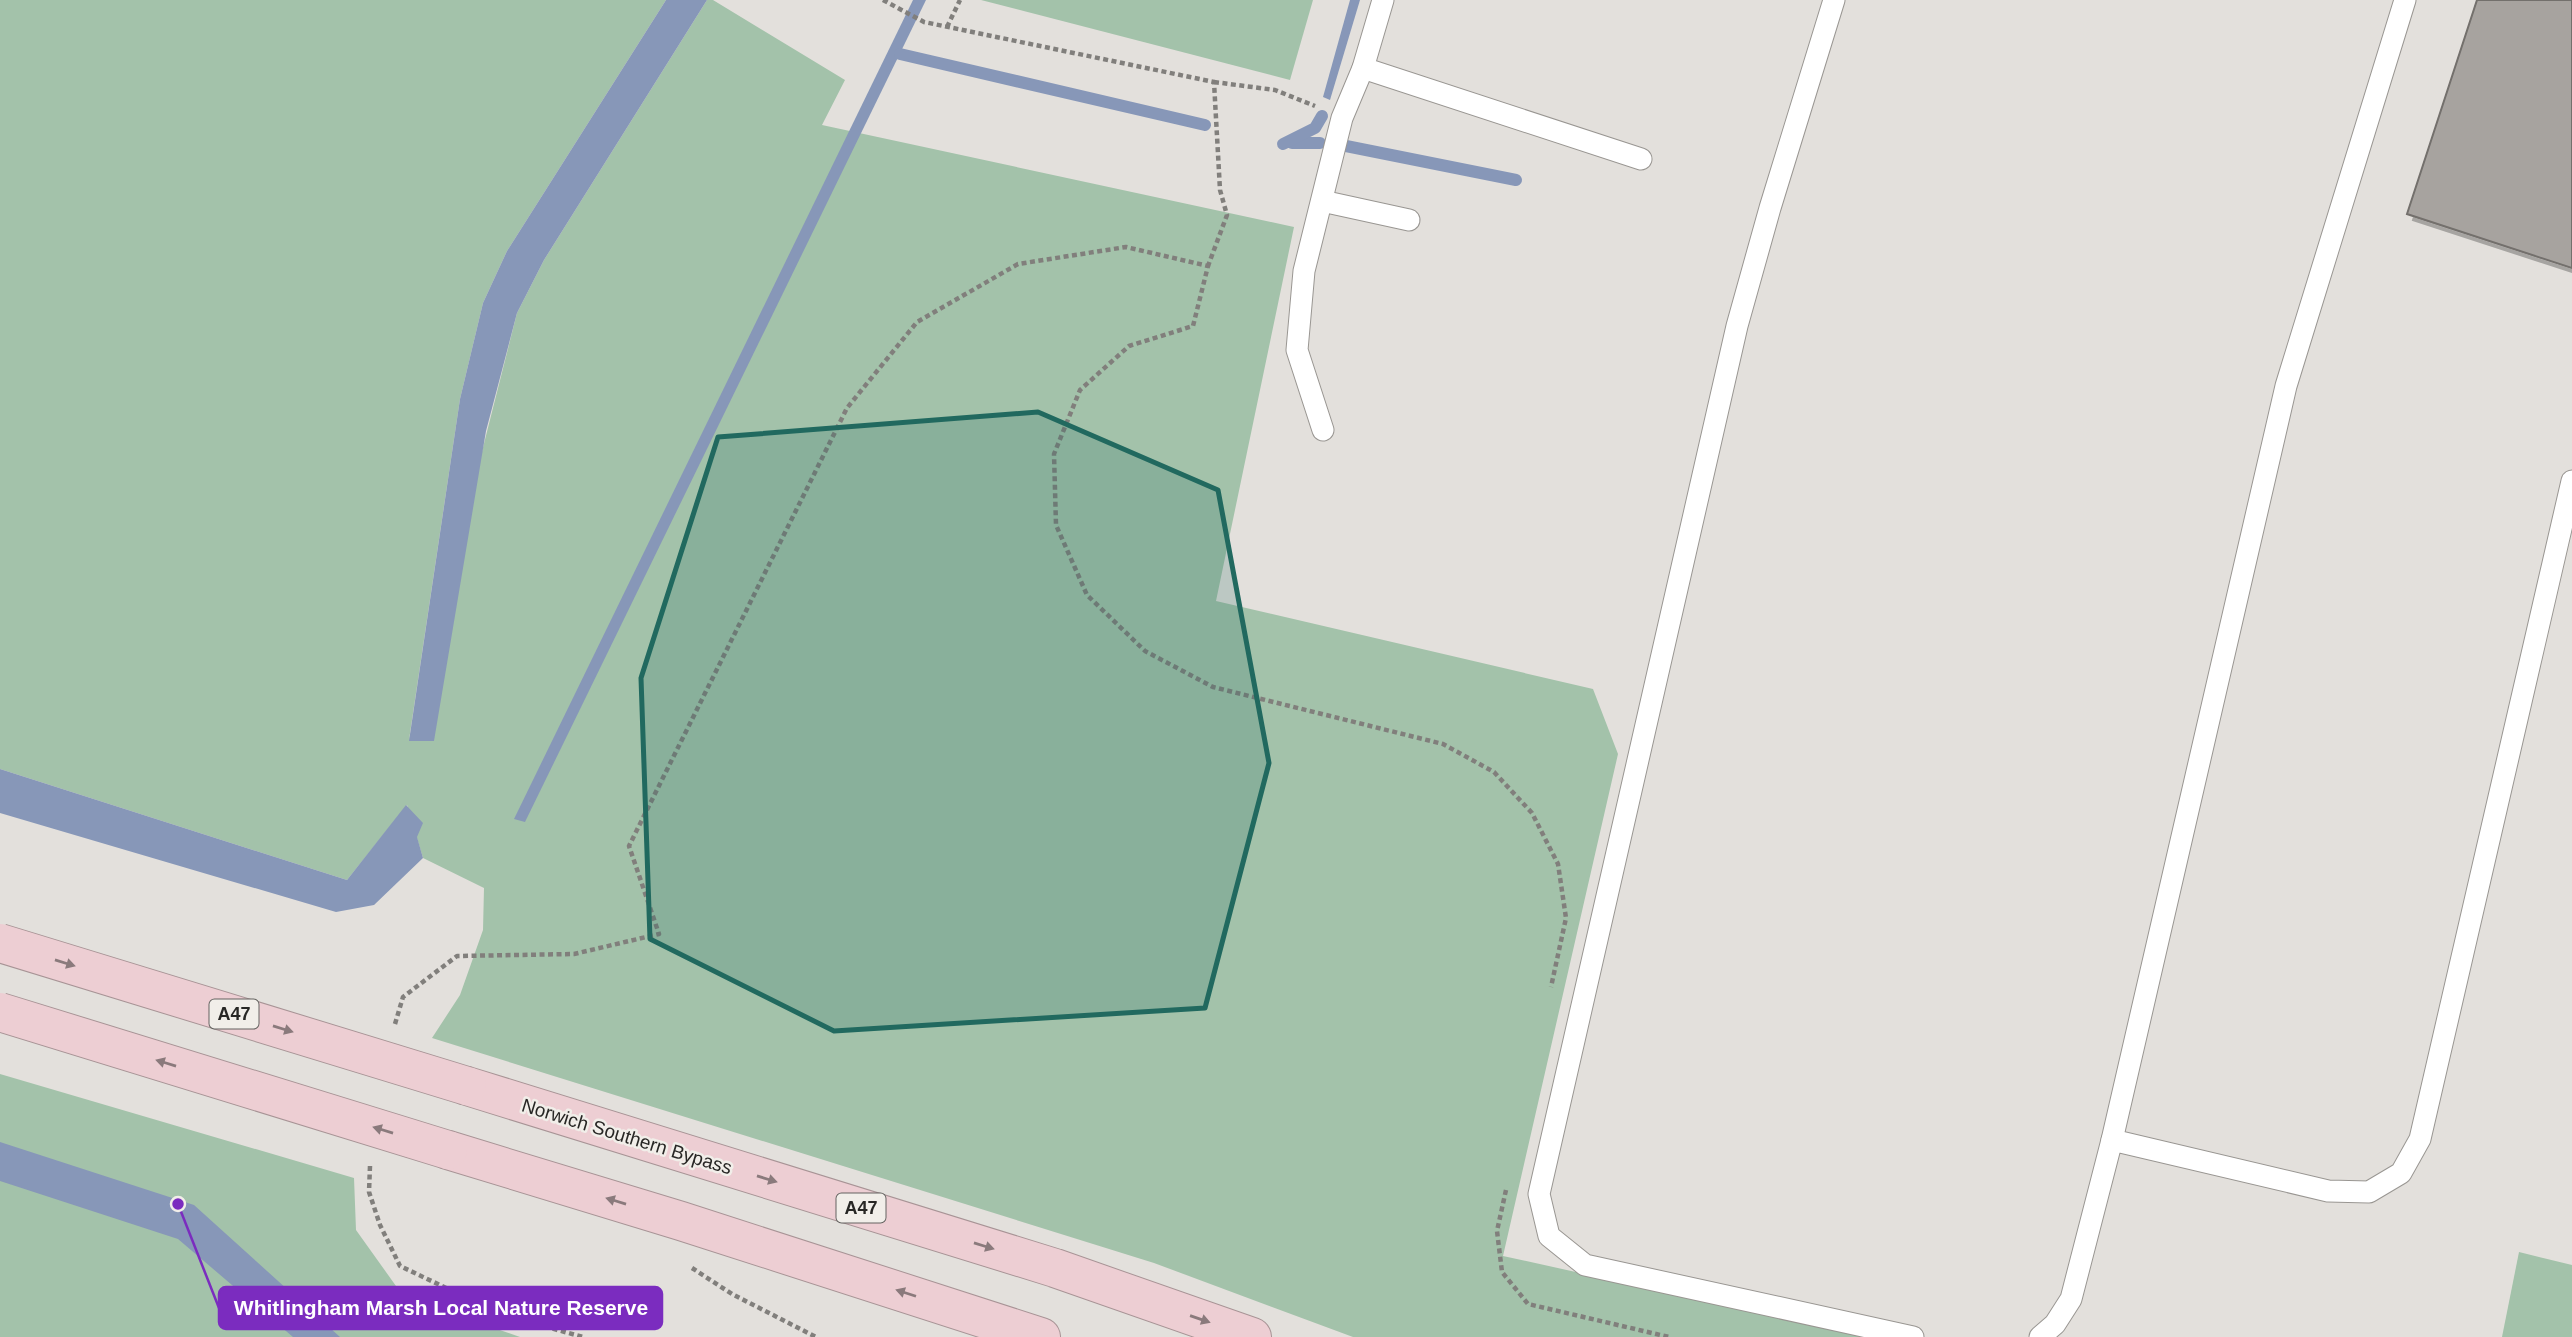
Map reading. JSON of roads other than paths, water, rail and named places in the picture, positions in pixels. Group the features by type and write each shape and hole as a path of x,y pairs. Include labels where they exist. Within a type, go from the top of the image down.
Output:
{"highway":[{"name":"Norwich Southern Bypass","path":"0,943 1055,1268 1251,1337"},
{"path":"0,1012 694,1225 1041,1337"}],"lane":[{"path":"1323,430 1297,350 1304,271 1342,118 1363,68 1383,0"},
{"path":"1833,0 1737,326 1539,1194 1549,1236 1585,1265 1913,1337"},
{"path":"2040,1337 2055,1324 2071,1299 2112,1140 2286,386 2405,0"},
{"path":"1363,68 1641,159"},
{"path":"1322,201 1409,220"},
{"path":"2112,1140 2328,1191 2369,1192 2401,1173 2420,1139 2572,481"}],"water":[{"path":"666,0 707,0 544,260 517,313 486,431 434,741 409,741 460,399 483,303 507,251"},
{"path":"913,0 926,0 525,822 514,819"},
{"path":"1350,0 1360,0 1330,100 1323,97"},
{"path":"0,769 347,880 406,805 423,823 417,837 423,858 374,905 336,912 0,813"},
{"path":"0,1142 194,1205 340,1337 293,1337 178,1239 0,1181"}],"waterway":[{"path":"900,54 1205,125"},
{"path":"1283,144 1315,128 1322,116"},
{"path":"1292,143 1320,143"},
{"path":"1346,146 1516,180"}],"place":[{"name":"Whitlingham Marsh Local Nature Reserve","path":"178,1204"}]}
